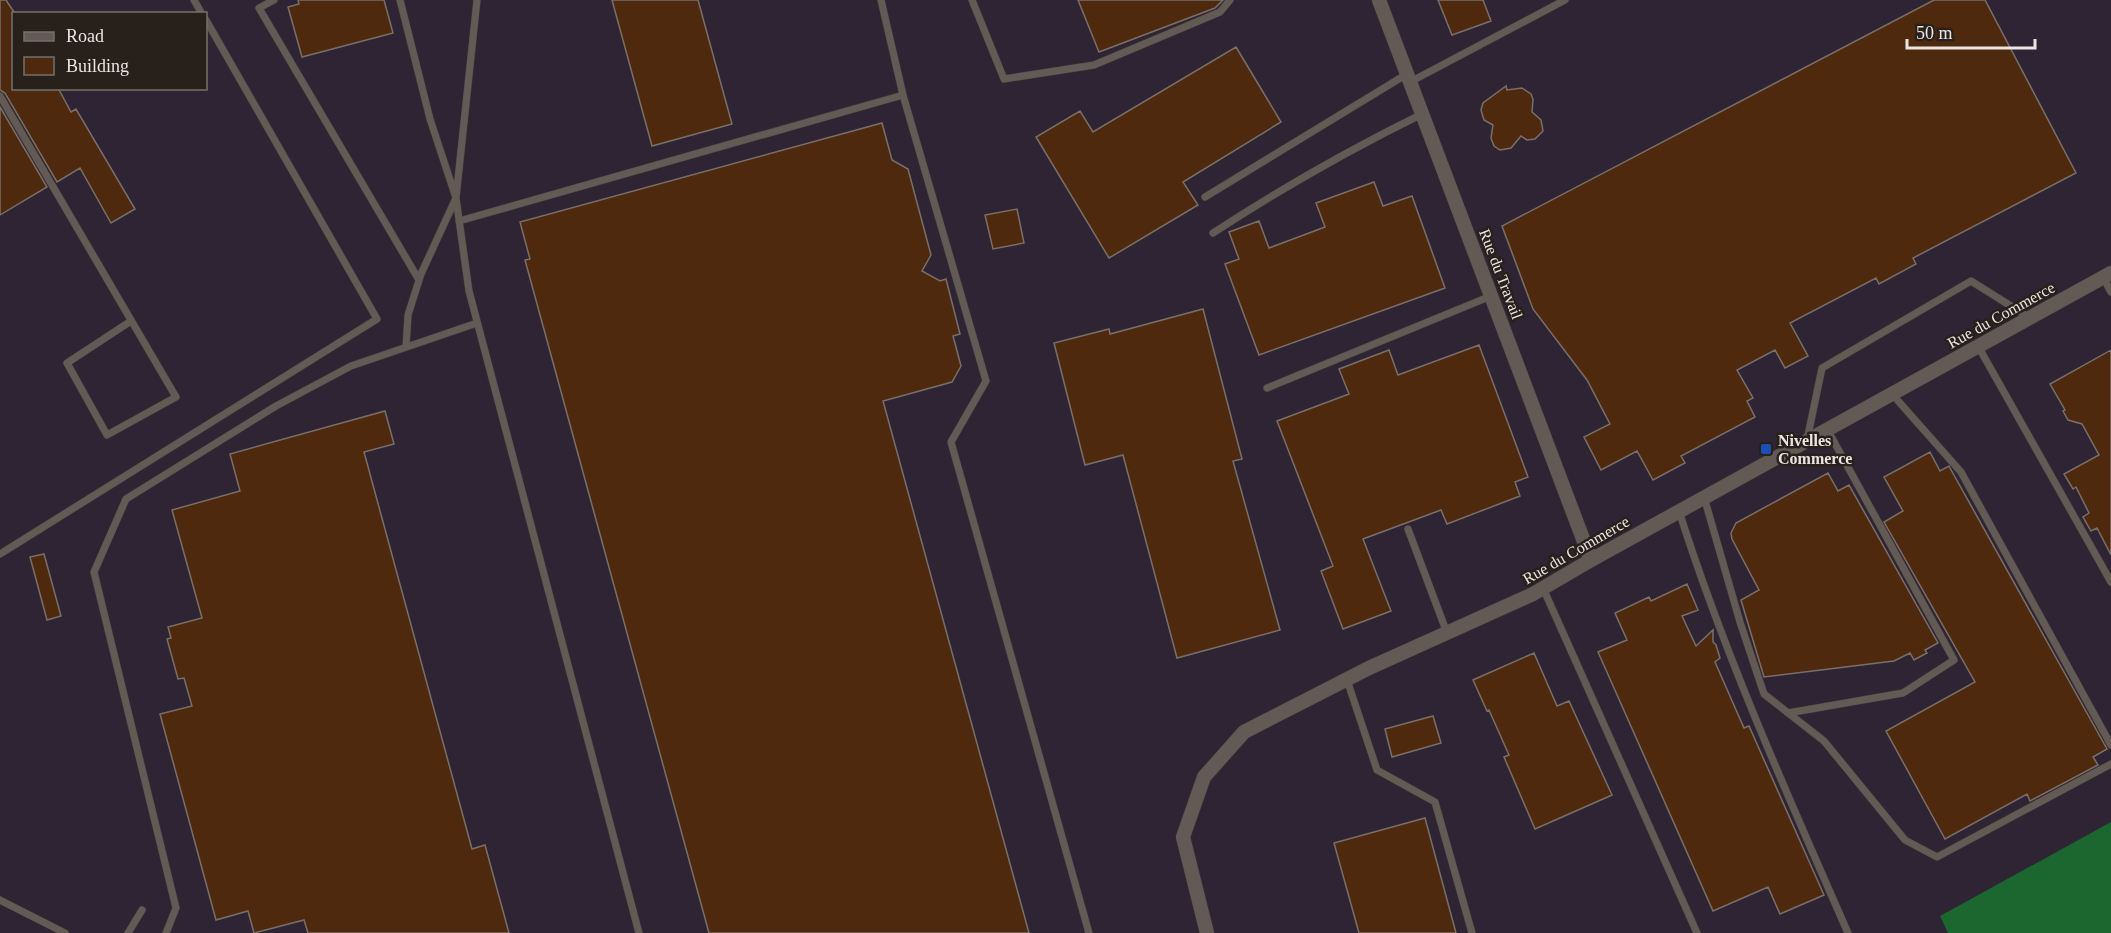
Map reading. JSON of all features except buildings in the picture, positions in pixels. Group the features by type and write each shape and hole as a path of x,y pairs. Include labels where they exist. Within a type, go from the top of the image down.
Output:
{"street":[{"name":"Rue du Travail","path":"1379,0 1591,560"},
{"name":"Rue du Commerce","path":"1207,933 1183,837 1204,777 1244,732 1347,680 1543,588 2107,275"}],"lane":[{"path":"274,0 259,9 419,280"},
{"path":"400,0 430,118 456,198 469,291 477,323 639,933"},
{"path":"406,347 408,315 419,280 456,198 477,0"},
{"path":"881,0 903,94 986,381 951,441 1089,933"},
{"path":"972,0 1004,79 1094,65 1220,12 1230,0"},
{"path":"1205,197 1409,78 1565,0"},
{"path":"0,554 377,319 207,22"},
{"path":"459,220 903,94"},
{"path":"0,96 176,397 107,435 67,363 131,321"},
{"path":"1213,233 1281,189 1355,147 1422,114"},
{"path":"2107,275 2111,292"},
{"path":"1807,440 1822,368 1971,281 2030,318"},
{"path":"1267,388 1491,296"},
{"path":"166,933 176,908 94,572 126,499 276,406 351,366 477,323"},
{"path":"1978,346 2111,582"},
{"path":"1892,394 1961,471 2111,745"},
{"path":"1788,712 1903,693 1954,660 1827,429"},
{"path":"1704,497 1740,622 1764,694 1824,741 1905,840 1937,857 2111,764"},
{"path":"1679,511 1701,580 1758,727 1848,933"},
{"path":"1408,529 1447,633"},
{"path":"1543,588 1697,933"},
{"path":"1347,680 1377,770 1435,802 1472,933"},
{"path":"0,900 65,933"},
{"path":"128,933 142,910"}],"shaded area":[{"path":"0,0 2111,0 2111,933 0,933"}],"green space":[{"path":"2111,822 2111,933 1948,933 1940,916"}],"place":[{"name":"Nivelles Commerce","path":"1766,449"}]}
